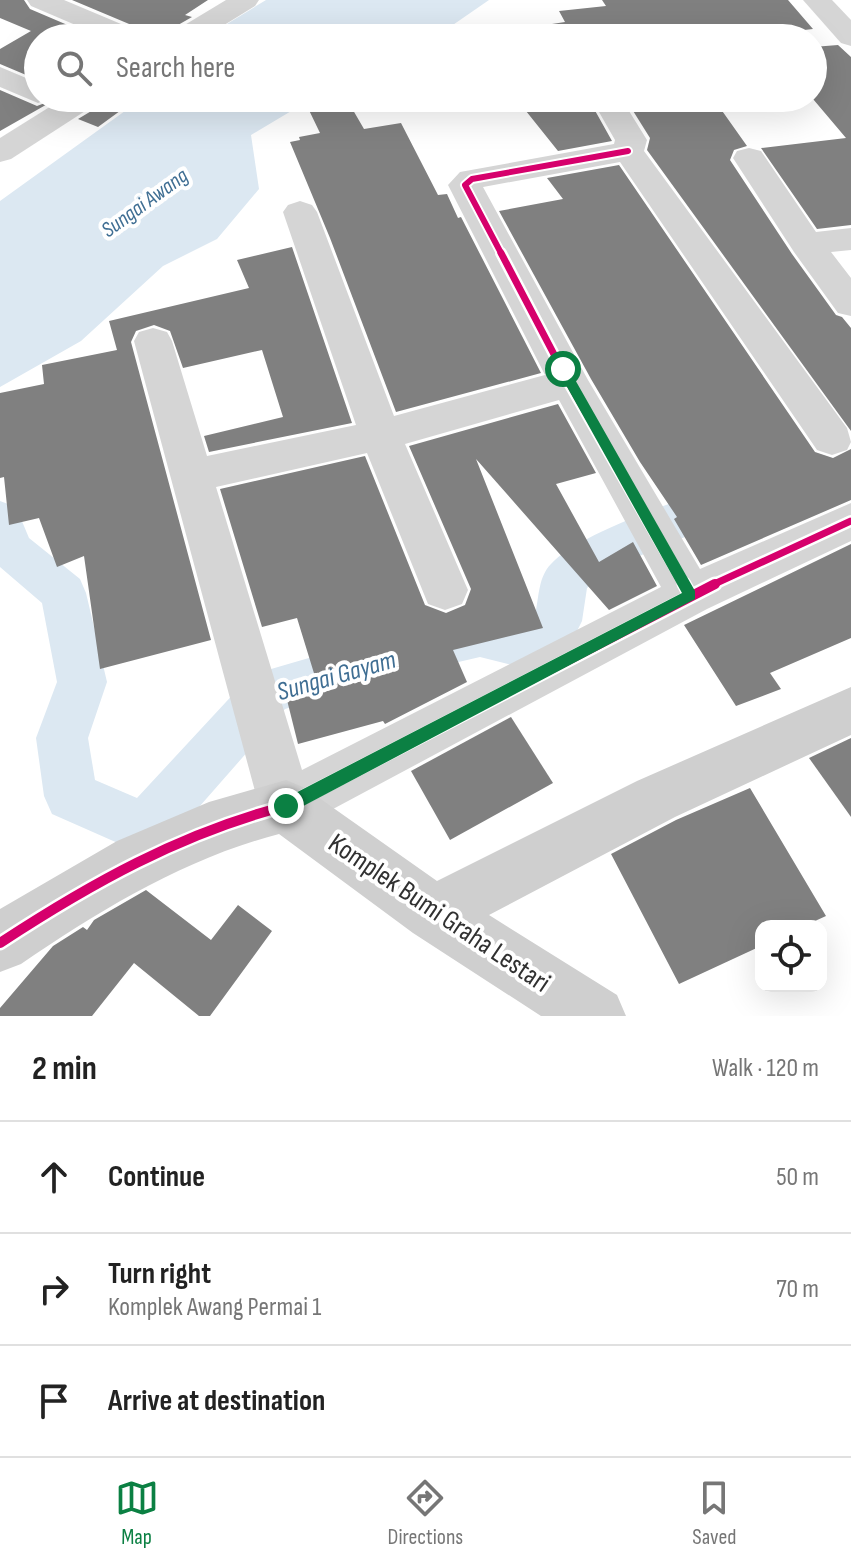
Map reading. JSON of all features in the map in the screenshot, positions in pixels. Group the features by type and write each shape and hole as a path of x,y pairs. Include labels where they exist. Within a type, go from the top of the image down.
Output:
{"street":[{"path":"41,0 97,24"},
{"path":"205,24 244,0"},
{"path":"817,0 850,35"},
{"path":"827,36 850,35"},
{"path":"0,76 24,87"},
{"path":"0,152 53,112"},
{"path":"614,112 631,140 628,151"},
{"path":"628,151 472,179 465,185 569,383 690,595"},
{"path":"628,151 832,439"},
{"path":"749,158 806,244 851,304"},
{"path":"300,212 380,435 445,590"},
{"path":"806,244 851,239"},
{"path":"153,341 286,806"},
{"path":"192,476 380,435 569,383"},
{"path":"0,943 91,883 193,835 247,814 286,806 690,595 851,521"},
{"path":"433,913 656,799 851,710"},
{"name":"Komplek Bumi Graha Lestari","path":"286,806 433,913 596,1016"}],"water":[{"path":"266,0 489,0 454,24 227,24"},
{"name":"Sungai Awang","path":"124,112 290,112 251,135 259,189 217,239 163,266 81,341 0,387 0,201"}],"building":[{"path":"0,0 24,0 30,9 65,24 24,24 24,28 0,18"},
{"path":"72,0 208,0 185,15 192,17 180,24 129,24"},
{"path":"602,0 788,0 809,24 552,24 565,22 559,11 606,6"},
{"path":"24,35 24,74 0,64 0,49"},
{"path":"838,45 851,57 851,225 817,229 761,148 846,138 824,112 827,112 827,46"},
{"path":"0,90 24,100 24,112 33,112 0,131"},
{"path":"90,112 119,112 98,127 78,119"},
{"path":"310,112 354,112 364,129 401,123 438,195 447,194 458,218 461,217 541,373 396,412 290,142 320,133"},
{"path":"527,112 596,112 612,141 558,151"},
{"path":"634,112 723,112 747,146 734,150 730,160 792,254 836,315 842,317 851,328 851,431 647,150 650,138"},
{"path":"619,165 815,452 833,458 851,449 851,500 701,565 674,519 677,517 591,379 499,211 563,199 547,178"},
{"path":"292,247 352,423 209,452 204,436 283,417 262,350 183,368 170,331 154,325 136,331 131,342 211,640 100,669 84,556 57,567 39,518 9,525 4,477 0,478 0,393 44,384 42,365 117,350 109,321 249,288 237,260"},
{"path":"558,404 596,473 556,484 599,562 633,542 657,586 609,610 476,459 543,628 453,650 467,682 385,724 383,721 298,744 285,692 317,683 297,618 262,627 220,489 365,456 425,605 446,613 465,605 471,589 409,446"},
{"path":"851,544 851,638 770,673 781,689 736,706 684,625"},
{"path":"511,717 553,783 450,840 411,771"},
{"path":"851,738 851,817 809,758"},
{"path":"750,788 826,916 817,920 755,920 755,949 679,984 611,854 676,820"},
{"path":"146,890 211,940 238,905 272,931 210,1016 199,1016 134,963 92,1016 0,1016 0,1008 53,946 83,927 87,930 94,920"}],"waterway":[{"name":"Sungai Gayam","path":"437,646 480,636 524,647 558,621 565,579 592,556 730,500"},
{"name":"Sungai Gayam","path":"0,519 10,549 63,593 82,682 62,738 71,796 145,828 269,691 374,661"}],"cycle path":[{"path":"628,151 472,179 465,185 569,383 690,595"},
{"path":"0,943 67,900 137,861 209,829 286,806 690,595 851,521"}],"route":[{"path":"286,806 690,595 563,369"}]}
